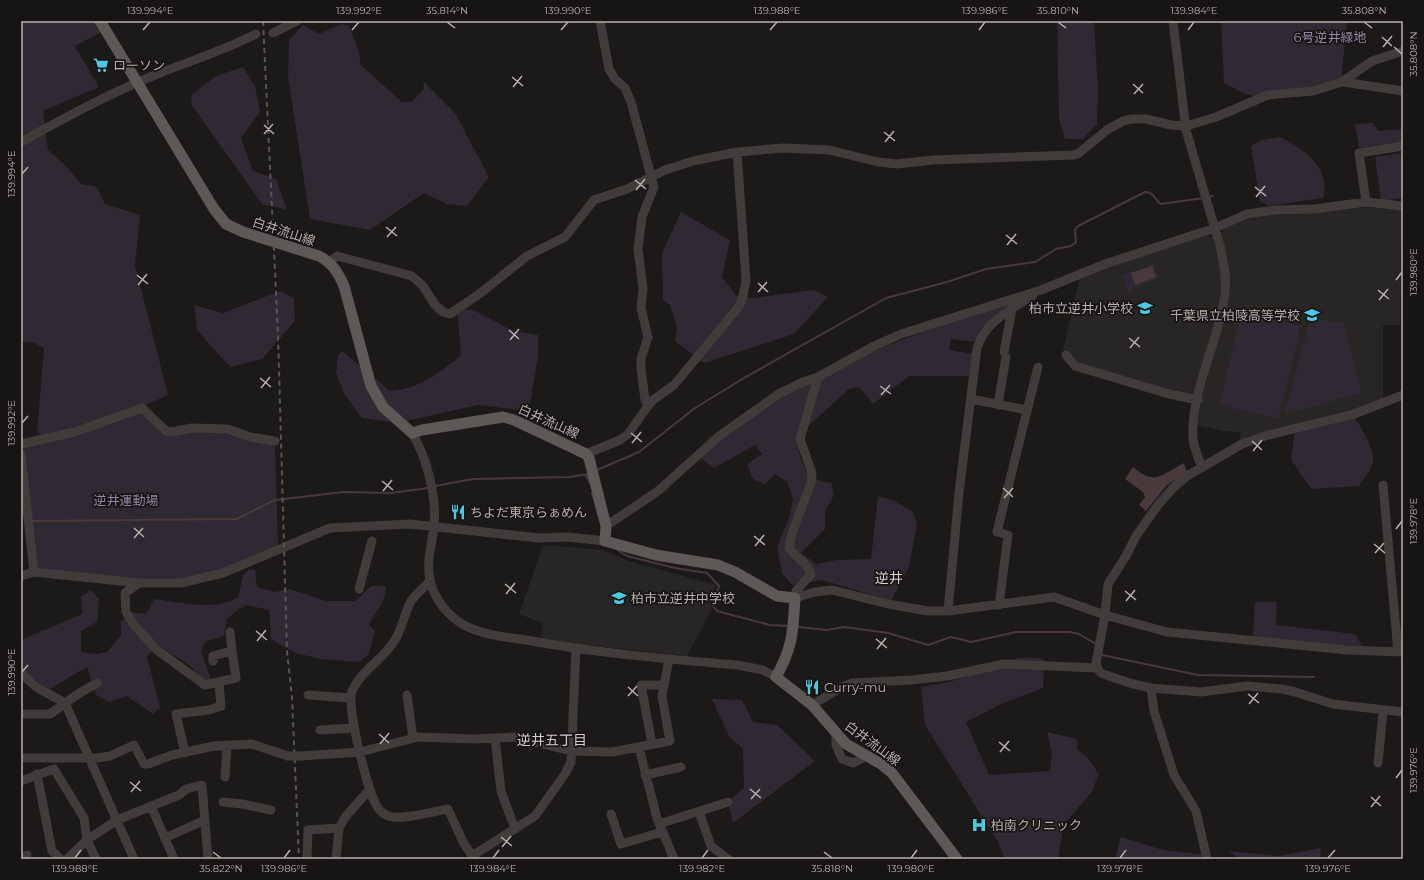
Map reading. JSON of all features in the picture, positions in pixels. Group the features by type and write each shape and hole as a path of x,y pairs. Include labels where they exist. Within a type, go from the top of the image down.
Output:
{"main road":[{"name":"白井流山線","path":"100,21 214,210 226,224 250,235 319,256 329,262 338,273 344,286 371,386 383,407 412,433 422,430 503,417 514,420 586,454 589,458 606,526 605,541"},
{"path":"605,541 656,555 718,565 736,572 777,596 795,598 791,645 787,658 776,677"},
{"name":"白井流山線","path":"776,677 812,705 836,735 853,749 881,764 895,777 953,858"}],"street":[{"path":"274,33 296,21"},
{"path":"600,21 609,70 615,79 625,88 631,102 654,187 642,217 638,249 642,282 641,308 648,337 641,358 641,368 645,400 648,406"},
{"path":"1173,21 1186,126 1224,264 1225,290 1221,318 1198,400 1193,439 1202,468"},
{"path":"21,142 71,115 138,83 224,50 256,34"},
{"path":"329,262 337,256 407,273 419,281 435,305 443,312 450,314 482,292 527,256 565,237 594,200 651,178 665,170 693,161 737,152 783,148 814,149 851,155 878,162 897,164 934,160 1066,156 1079,153 1112,127 1127,120 1146,119 1171,126 1186,126 1216,117 1268,95 1313,92 1343,82 1372,61 1403,51"},
{"path":"1343,82 1403,91"},
{"path":"1366,202 1359,153 1403,146"},
{"path":"586,454 620,440 628,434 653,400 674,385 742,301 746,280 737,152"},
{"path":"606,526 658,491 718,436 780,393 818,377 874,346 901,334 1041,290 1106,264 1214,228 1247,214 1262,211 1315,209 1366,202 1403,206"},
{"path":"948,611 959,493 972,399 977,348 982,335 988,326 1041,290"},
{"path":"998,405 1012,309"},
{"path":"1066,355 1075,366 1169,394 1198,400"},
{"path":"999,605 1008,535 997,532 1038,368"},
{"path":"818,377 800,439 812,473 811,483 792,534 789,548 793,555 809,568 810,574 796,591 795,598 815,592 832,590 912,609 948,611 999,605 1054,596 1105,615 1167,632 1347,650 1400,652 1383,485"},
{"path":"1403,395 1354,414 1268,434 1242,444 1187,476 1173,488 1158,505 1136,536 1126,556 1108,584 1105,615 1096,663 1103,674 1118,680 1151,688 1201,692 1247,686 1282,689 1333,704 1383,711 1403,712"},
{"path":"972,399 1027,410"},
{"path":"21,444 76,432 142,408 166,431 171,432 192,428 228,429 250,437 275,441"},
{"path":"412,433 421,448 426,464 432,500 434,526 428,559 430,581 434,593 448,613 471,628 481,632 576,649 751,667 776,677"},
{"path":"21,454 34,572"},
{"path":"21,576 34,572 138,583 181,583 223,573 330,528 410,524 532,537 568,537 605,541"},
{"path":"359,589 372,541"},
{"path":"430,581 410,602 396,640 358,680 350,698 353,728 370,789 379,809 389,816 401,816 448,809 463,842 473,857 535,816 565,774 571,762 576,649"},
{"path":"138,583 125,593 126,612 134,625 157,650 205,685 239,682 232,651 230,632"},
{"path":"213,661 213,656 232,651"},
{"path":"21,758 90,758 110,756 134,745 137,746 144,764 202,748 252,744 288,756 300,756 360,752 413,738 515,737 540,742 571,751 612,752 622,749 639,748 670,741 662,696 669,659"},
{"path":"812,705 842,686 853,683 940,677 1004,664 1098,668"},
{"path":"21,673 36,686 65,703 134,859"},
{"path":"21,714 50,714 97,683"},
{"path":"185,753 176,714 209,710 221,706 219,683"},
{"path":"652,744 641,685 664,685"},
{"path":"1151,688 1154,711 1174,775 1196,811 1207,859"},
{"path":"308,695 350,698"},
{"path":"407,695 413,738"},
{"path":"1378,763 1383,711"},
{"path":"320,730 353,728"},
{"path":"495,738 501,791 515,829"},
{"path":"225,777 227,746"},
{"path":"639,748 645,775 661,828 674,859"},
{"path":"645,775 681,767"},
{"path":"21,781 54,769 84,818 87,840 96,859"},
{"path":"37,774 52,851 61,859"},
{"path":"67,859 87,840 117,820 179,795 186,789 202,786 208,859"},
{"path":"336,859 339,828 346,816 370,789"},
{"path":"223,802 271,810"},
{"path":"611,814 621,844 699,812 728,802"},
{"path":"151,806 174,859"},
{"path":"699,812 712,846 728,859"},
{"path":"165,838 205,820"},
{"path":"307,859 308,830 339,828"}],"shaded area":[{"name":"千葉県立柏陵高等学校","path":"1370,207 1403,210 1401,240 1400,325 1383,325 1383,401 1239,442 1241,432 1224,431 1197,425 1202,397 1227,305 1220,236 1225,228 1248,219 1266,215 1299,214"},
{"name":"柏市立逆井小学校","path":"1205,234 1213,238 1221,273 1221,285 1216,317 1194,396 1171,392 1078,364 1073,356 1063,350 1080,277"},
{"path":"1152,266 1156,277 1135,285 1131,273"},
{"path":"1184,463 1187,472 1167,485 1146,511 1139,505 1145,497 1143,492 1125,479 1133,467 1147,476 1158,477"},
{"name":"柏市立逆井中学校","path":"543,545 603,550 626,560 715,585 711,611 687,656 541,640 542,623 519,614"}],"green space":[{"name":"逆井運動場","path":"21,21 97,21 103,31 75,46 99,87 43,111 48,150 68,168 81,184 97,187 105,204 140,215 135,265 168,395 137,409 171,432 192,428 275,441 278,550 181,583 34,572 29,527 27,466 23,447 48,440 37,432 44,348 34,343 21,342"},
{"path":"1057,21 1094,21 1098,90 1097,124 1083,139 1065,139 1059,118"},
{"name":"6号逆井緑地","path":"1221,21 1347,21 1341,81 1296,92 1270,96 1250,95 1237,90 1224,83"},
{"path":"342,24 349,26 358,48 361,65 402,102 411,102 423,90 424,82 455,113 489,177 467,206 447,204 424,193 370,230 310,219 288,76 289,40 303,25 319,34"},
{"path":"243,67 255,86 260,112 241,138 253,171 276,179 287,210 262,204 191,104 192,94 216,76"},
{"path":"1373,123 1378,131 1403,129 1403,142 1359,148 1355,124"},
{"path":"1280,137 1307,154 1320,169 1325,187 1323,198 1268,206 1260,201 1251,146 1262,140"},
{"path":"1403,153 1403,198 1381,201 1375,157"},
{"path":"681,212 730,240 722,277 736,295 753,298 814,290 828,297 794,334 704,363 675,341 677,327 670,305 663,300 662,253"},
{"path":"1154,264 1159,278 1132,288 1133,291 1129,293 1122,275"},
{"path":"280,291 294,298 295,321 262,359 230,367 197,330 194,305 223,313"},
{"path":"1027,296 976,342 951,339 949,350 974,354 969,376 909,376 873,404 859,387 849,389 795,438 805,469 815,478 832,483 834,495 825,511 825,529 801,553 816,564 837,560 871,559 878,496 892,500 912,511 917,523 909,567 891,601 822,580 792,585 782,573 777,546 789,519 793,499 787,482 775,474 765,484 753,479 747,464 762,454 755,445 714,468 699,457 766,406 818,376 847,362 906,338"},
{"path":"457,309 474,310 513,331 538,335 538,355 529,411 478,405 398,423 362,418 345,395 336,373 338,355 342,351 390,391 400,390 419,384 437,374 461,355"},
{"path":"1242,311 1301,326 1278,419 1219,405"},
{"path":"1311,318 1344,323 1362,393 1284,414"},
{"path":"1352,415 1363,430 1372,450 1373,464 1370,470 1359,486 1311,489 1291,459 1295,431"},
{"path":"249,569 255,570 257,587 274,592 290,589 326,601 355,601 371,586 386,586 386,592 382,602 369,625 375,631 369,654 359,662 322,659 295,653 271,639 269,610 246,605 227,619 224,636 206,641 201,651 212,682 204,681 188,664 157,645 147,657 160,707 153,714 127,696 109,702 96,695 87,667 48,690 21,669 21,640 82,614 81,597 91,590 99,599 97,622 81,631 81,652 96,654 107,652 121,635 121,621 131,612 146,614 154,599 197,605 229,602 238,597 243,576"},
{"path":"1255,602 1277,602 1276,625 1355,634 1362,646 1284,642 1253,637"},
{"path":"1019,658 1039,658 1044,660 1043,688 1001,704 966,722 989,775 1050,771 1052,753 1047,732 1077,739 1077,749 1087,757 1099,774 1091,793 1064,824 1058,859 1005,859 998,842 925,725 921,687 949,682"},
{"path":"712,699 742,700 753,722 777,725 815,761 733,823 728,802 744,788 743,749 729,736"},
{"path":"1121,837 1163,850 1206,855 1207,859 1115,859"},
{"path":"1321,848 1320,859 1239,859 1229,851 1278,856"}],"waterway":[{"path":"597,470 639,452 695,408 744,378 886,298 947,282 986,269 1035,262 1056,249 1071,246 1076,242 1075,230 1078,226 1145,192 1151,193 1161,204 1204,198"},
{"path":"1208,197 1213,196"},
{"path":"435,486 473,479 569,477 589,474"},
{"path":"586,475 590,483"},
{"path":"32,521 237,519 275,500 344,492 391,493 428,488"},
{"path":"592,493 599,517"},
{"path":"616,549 627,556 675,568 707,573 719,586 713,606 717,611 770,625 789,626"},
{"path":"797,627 827,630 844,627 888,633 928,645 951,637 971,642 1016,632 1070,632 1079,634 1096,644"},
{"path":"1102,655 1198,675 1314,677"}],"railway":[{"path":"263,21 278,334 287,652 292,697 299,859"}],"place":[{"name":"ローソン","path":"101,65"},
{"name":"柏市立逆井小学校","path":"1145,308"},
{"name":"千葉県立柏陵高等学校","path":"1312,315"},
{"name":"ちよだ東京らぁめん","path":"458,512"},
{"name":"柏市立逆井中学校","path":"619,598"},
{"name":"Curry-mu","path":"812,687"},
{"name":"柏南クリニック","path":"979,825"}],"district":[{"name":"逆井","path":"889,578"},
{"name":"逆井五丁目","path":"552,740"}]}
